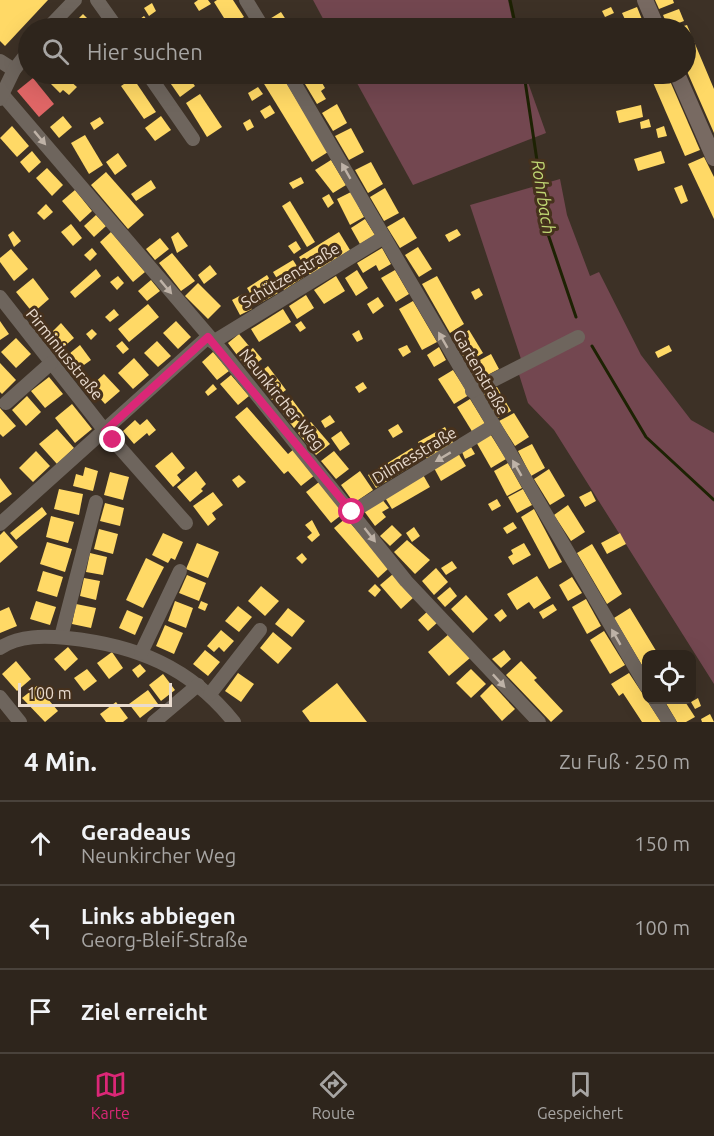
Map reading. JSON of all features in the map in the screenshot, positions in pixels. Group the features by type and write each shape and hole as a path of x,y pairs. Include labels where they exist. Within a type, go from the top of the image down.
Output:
{"main road":[{"path":"645,0 653,18"},
{"path":"681,84 714,158"}],"street":[{"path":"58,18 75,0"},
{"path":"97,0 110,18"},
{"path":"246,0 257,18"},
{"path":"0,61 14,70"},
{"path":"1,96 18,65"},
{"path":"155,84 193,139"},
{"name":"Gartenstraße","path":"295,84 642,679"},
{"name":"Neunkircher Weg","path":"1,96 211,339 406,581 539,722"},
{"name":"Schützenstraße","path":"0,524 211,339 384,237"},
{"name":"Pirminiusstraße","path":"0,297 105,431 186,523"},
{"path":"472,391 578,337"},
{"path":"6,403 51,363"},
{"name":"Dilmesstraße","path":"352,512 493,426"},
{"path":"61,638 96,502"},
{"path":"141,653 180,571"},
{"path":"210,694 260,630"},
{"path":"0,648 21,639 61,638 86,640 141,653 162,662 198,685 210,694 234,722"},
{"path":"154,722 198,685"},
{"path":"0,697 20,722"},
{"path":"658,704 669,722"}],"shaded area":[{"path":"313,0 508,0 512,18 323,18"},
{"path":"357,84 529,84 546,133 413,185"},
{"path":"560,179 567,215 590,276 599,272 641,355 691,420 714,433 714,684 696,655 696,650 693,650 554,430 528,403 517,368 523,365 470,205"}],"building: Wohnen":[{"path":"0,0 48,0 31,18 18,18 18,32 5,46 0,41"},
{"path":"198,0 208,0 211,4 199,11 194,3"},
{"path":"233,0 244,17 224,18 214,2"},
{"path":"655,0 673,0 674,3 659,9"},
{"path":"152,3 156,11 149,16 144,8"},
{"path":"611,7 614,13 605,17 602,11"},
{"path":"637,7 641,18 624,18 622,13"},
{"path":"679,9 683,18 664,18 663,15"},
{"path":"281,12 285,18 271,18"},
{"path":"696,46 714,89 714,133 693,84 696,84"},
{"path":"51,84 74,84 77,87 69,95 63,90 60,93"},
{"path":"137,84 156,112 144,119 121,86"},
{"path":"171,84 194,84 195,86 180,97"},
{"path":"264,84 287,84 328,152 312,162"},
{"path":"305,84 323,84 325,88 321,91 326,99 317,104"},
{"path":"654,84 671,84 700,150 685,156"},
{"path":"258,87 263,94 252,101 248,93"},
{"path":"200,94 222,127 207,137 186,103"},
{"path":"337,104 347,123 333,131 322,113"},
{"path":"270,105 275,113 265,119 260,111"},
{"path":"641,105 643,117 619,123 616,111"},
{"path":"63,116 72,127 59,138 50,127"},
{"path":"161,116 171,130 155,141 145,128"},
{"path":"100,117 104,123 94,130 90,123"},
{"path":"250,119 254,127 247,131 243,123"},
{"path":"649,119 651,127 641,129 640,122"},
{"path":"12,126 29,146 17,157 0,138"},
{"path":"664,126 667,136 658,138 656,129"},
{"path":"351,128 364,152 349,160 335,136"},
{"path":"85,135 103,165 89,174 71,143"},
{"path":"32,151 41,162 29,173 20,162"},
{"path":"661,151 665,163 638,171 634,159"},
{"path":"118,153 127,166 115,175 106,162"},
{"path":"704,157 714,177 714,219 688,164"},
{"path":"331,160 346,185 333,193 315,170"},
{"path":"371,162 383,184 368,193 355,170"},
{"path":"47,168 63,185 52,196 36,178"},
{"path":"106,172 144,215 128,229 91,185"},
{"path":"301,177 304,183 293,189 289,183"},
{"path":"151,180 156,188 136,201 131,194"},
{"path":"682,185 688,201 681,204 674,188"},
{"path":"385,188 399,213 384,221 370,197"},
{"path":"75,190 92,211 80,222 62,201"},
{"path":"351,192 364,217 350,225 337,199"},
{"path":"329,194 334,203 328,208 322,198"},
{"path":"290,201 315,242 307,247 282,206"},
{"path":"46,204 53,212 44,220 37,213"},
{"path":"96,215 106,226 94,237 84,226"},
{"path":"404,217 417,238 400,248 387,227"},
{"path":"365,219 375,235 360,244 351,228"},
{"path":"71,224 82,238 73,246 61,232"},
{"path":"457,229 461,235 449,242 445,235"},
{"path":"13,231 21,241 14,247 8,235"},
{"path":"111,232 145,272 133,282 100,242"},
{"path":"178,232 188,246 177,253 171,237"},
{"path":"339,232 350,250 310,275 299,257"},
{"path":"160,238 169,249 155,260 146,249"},
{"path":"296,241 301,249 294,254 288,246"},
{"path":"418,247 432,269 419,277 405,255"},
{"path":"92,248 97,254 90,261 84,255"},
{"path":"382,248 391,264 379,271 376,265 363,273 357,263"},
{"path":"11,249 28,269 14,281 0,262 0,258"},
{"path":"172,253 195,281 181,291 159,263"},
{"path":"293,260 304,277 284,290 273,272"},
{"path":"210,265 217,274 204,284 198,275"},
{"path":"96,269 101,276 75,298 70,292"},
{"path":"357,270 368,288 356,296 345,278"},
{"path":"395,270 409,294 396,302 381,278"},
{"path":"267,275 278,293 257,305 247,288"},
{"path":"118,276 124,283 117,290 110,282"},
{"path":"336,276 345,291 324,304 314,290"},
{"path":"437,276 464,324 450,333 422,284"},
{"path":"33,278 49,299 33,313 16,292"},
{"path":"151,280 160,291 147,301 138,291"},
{"path":"198,283 221,306 208,319 185,296"},
{"path":"479,288 483,295 475,300 471,292"},
{"path":"243,294 252,309 240,315 232,300"},
{"path":"306,295 314,308 297,319 289,306"},
{"path":"378,297 384,306 373,314 367,304"},
{"path":"413,301 437,342 422,350 399,309"},
{"path":"148,304 159,317 129,342 118,329"},
{"path":"114,309 119,315 110,322 105,317"},
{"path":"283,309 291,322 259,342 251,329"},
{"path":"0,321 9,334 0,340"},
{"path":"176,321 191,337 178,349 163,333"},
{"path":"301,321 306,328 300,332 295,325"},
{"path":"61,323 74,338 59,351 47,337"},
{"path":"92,329 97,334 91,340 86,334"},
{"path":"359,330 363,339 357,342 352,334"},
{"path":"469,330 483,353 467,363 453,339"},
{"path":"239,334 249,346 237,355 228,343"},
{"path":"16,338 31,354 16,368 1,352"},
{"path":"122,341 129,349 123,354 116,346"},
{"path":"157,341 171,356 158,367 144,353"},
{"path":"80,345 91,360 74,372 64,358"},
{"path":"407,345 411,352 403,357 398,349"},
{"path":"669,345 672,351 658,358 655,352"},
{"path":"439,347 446,360 434,367 427,355"},
{"path":"253,348 262,359 248,370 239,358"},
{"path":"213,352 229,371 217,380 202,362"},
{"path":"491,354 499,369 476,381 469,366"},
{"path":"134,358 149,375 133,389 118,373"},
{"path":"0,363 16,380 2,394 0,392"},
{"path":"268,366 286,390 272,400 254,377"},
{"path":"453,370 469,395 454,404 438,379"},
{"path":"104,374 120,391 105,404 90,387"},
{"path":"231,375 249,396 238,405 220,384"},
{"path":"49,377 63,394 45,408 31,391"},
{"path":"363,382 367,388 359,393 355,387"},
{"path":"213,384 217,389 208,396 205,392"},
{"path":"497,387 511,411 498,418 484,394"},
{"path":"27,396 41,412 26,426 12,410"},
{"path":"291,398 306,418 294,428 279,408"},
{"path":"470,399 486,425 473,433 457,407"},
{"path":"72,404 92,429 75,443 55,418"},
{"path":"247,407 288,454 294,449 315,475 301,486 288,471 284,474 235,417"},
{"path":"0,408 16,426 3,437 0,434"},
{"path":"514,413 529,437 515,446 499,421"},
{"path":"330,415 335,422 325,428 321,421"},
{"path":"147,419 156,430 149,436 147,433 134,444 123,431 135,420 140,425"},
{"path":"311,422 330,444 316,455 298,433"},
{"path":"398,424 403,432 393,438 388,430"},
{"path":"445,427 454,444 427,459 418,442"},
{"path":"57,429 74,448 57,464 39,444"},
{"path":"341,431 350,444 340,451 331,438"},
{"path":"489,432 506,459 491,468 475,440"},
{"path":"532,444 545,468 531,476 518,451"},
{"path":"471,447 475,454 465,459 462,452"},
{"path":"412,448 420,461 376,488 368,475"},
{"path":"36,451 50,466 33,482 19,468"},
{"path":"334,451 349,469 336,479 321,461"},
{"path":"172,452 185,468 177,475 181,480 173,487 155,466"},
{"path":"458,453 466,466 441,481 434,468"},
{"path":"508,463 522,488 507,496 494,471"},
{"path":"85,467 98,471 93,491 73,486 76,474 83,476"},
{"path":"549,469 565,496 550,505 534,479"},
{"path":"196,471 206,484 201,489 203,491 190,502 177,487"},
{"path":"360,471 373,490 354,503 341,485"},
{"path":"110,472 129,477 123,500 104,495"},
{"path":"422,473 430,487 392,509 384,496"},
{"path":"239,475 246,482 238,488 232,480"},
{"path":"0,478 12,494 0,503"},
{"path":"319,482 344,513 331,523 306,492"},
{"path":"59,489 83,494 79,515 54,509"},
{"path":"523,489 532,505 517,513 508,497"},
{"path":"591,491 596,501 585,507 579,497"},
{"path":"213,492 223,505 212,513 216,519 208,526 193,506"},
{"path":"381,498 389,508 382,512 386,517 375,526 364,511"},
{"path":"497,499 501,506 492,511 488,504"},
{"path":"105,503 124,508 120,526 100,521"},
{"path":"568,505 585,532 571,541 554,515"},
{"path":"42,507 47,514 16,540 10,533"},
{"path":"534,509 562,562 549,569 521,517"},
{"path":"51,516 74,522 68,543 46,537"},
{"path":"346,518 389,568 378,578 334,528"},
{"path":"312,520 320,535 312,542 307,537 312,533 305,525"},
{"path":"513,522 517,528 507,534 503,528"},
{"path":"392,525 402,535 390,546 380,536"},
{"path":"414,527 420,536 412,542 406,533"},
{"path":"99,529 118,534 113,554 94,549"},
{"path":"4,531 18,547 0,563 0,535"},
{"path":"163,533 183,542 175,560 171,558 168,563 152,555"},
{"path":"620,533 626,544 607,554 601,543"},
{"path":"407,540 430,560 415,574 394,552"},
{"path":"47,542 72,549 65,572 40,564"},
{"path":"197,543 219,552 208,578 186,569"},
{"path":"524,543 531,555 513,565 508,557 513,554 511,550"},
{"path":"592,544 622,594 607,604 577,553"},
{"path":"90,553 107,557 103,575 86,572"},
{"path":"302,553 307,559 302,564 296,558"},
{"path":"146,558 164,567 143,608 126,600"},
{"path":"452,561 457,568 446,575 441,568"},
{"path":"436,568 448,582 434,595 422,581"},
{"path":"43,571 63,577 57,597 37,591"},
{"path":"393,574 414,597 401,609 380,585"},
{"path":"187,575 206,583 199,601 179,593"},
{"path":"537,576 551,598 534,609 529,602 517,610 507,594"},
{"path":"572,577 582,593 568,601 559,585"},
{"path":"84,578 100,581 96,600 80,596"},
{"path":"375,584 381,590 375,597 368,591"},
{"path":"261,586 279,601 265,616 248,601"},
{"path":"450,587 457,596 445,607 437,598"},
{"path":"466,595 488,619 473,633 451,609"},
{"path":"586,599 601,626 587,634 572,607"},
{"path":"36,601 56,607 50,625 30,619"},
{"path":"175,601 193,608 186,628 168,621"},
{"path":"201,601 208,604 205,611 198,608"},
{"path":"76,604 96,608 91,628 72,624"},
{"path":"553,604 557,610 543,619 539,612"},
{"path":"238,606 252,617 239,632 225,621"},
{"path":"9,607 17,626 0,633 0,611"},
{"path":"288,608 305,621 292,637 275,624"},
{"path":"630,608 656,650 642,650 642,665 614,618"},
{"path":"502,609 507,616 500,622 494,615"},
{"path":"127,610 143,617 135,635 119,628"},
{"path":"428,611 438,622 428,631 418,620"},
{"path":"165,625 183,633 174,654 156,646"},
{"path":"221,630 234,641 224,652 219,647 214,652 207,646"},
{"path":"604,631 625,665 610,674 590,640"},
{"path":"273,632 292,648 278,664 260,648"},
{"path":"449,634 470,658 449,676 428,652"},
{"path":"68,647 78,659 65,671 54,659"},
{"path":"205,650 220,662 208,676 193,664"},
{"path":"504,650 511,659 501,668 492,659"},
{"path":"112,652 123,668 109,679 97,663"},
{"path":"16,661 31,679 17,691 2,674"},
{"path":"521,661 537,678 534,680 563,711 551,722 506,675"},
{"path":"140,664 146,671 138,678 132,670"},
{"path":"87,669 97,681 84,691 74,678"},
{"path":"471,669 486,684 471,698 456,683"},
{"path":"238,673 254,684 241,702 225,691"},
{"path":"629,673 642,693 642,704 649,704 661,722 642,722 623,693 619,696 611,684"},
{"path":"163,674 175,690 161,701 149,685"},
{"path":"337,683 367,722 310,722 302,711"},
{"path":"492,684 515,709 502,721 480,696"},
{"path":"37,686 58,711 45,722 22,698"},
{"path":"148,690 158,704 140,718 129,704"},
{"path":"698,698 701,706 695,709 692,704 696,704"},
{"path":"116,702 128,718 123,722 106,722 100,714"},
{"path":"666,704 687,704 695,717 686,722 677,722"},
{"path":"710,714 714,722 702,722 701,719"}],"building: Handel":[{"path":"26,84 38,84 54,104 39,117 17,91"}],"waterway":[{"name":"Rohrbach","path":"510,0 514,18"},
{"name":"Rohrbach","path":"526,84 548,234 576,317"},
{"name":"Rohrbach","path":"592,346 646,437 714,500"}],"route":[{"path":"113,440 105,431 208,337 352,512"}]}
